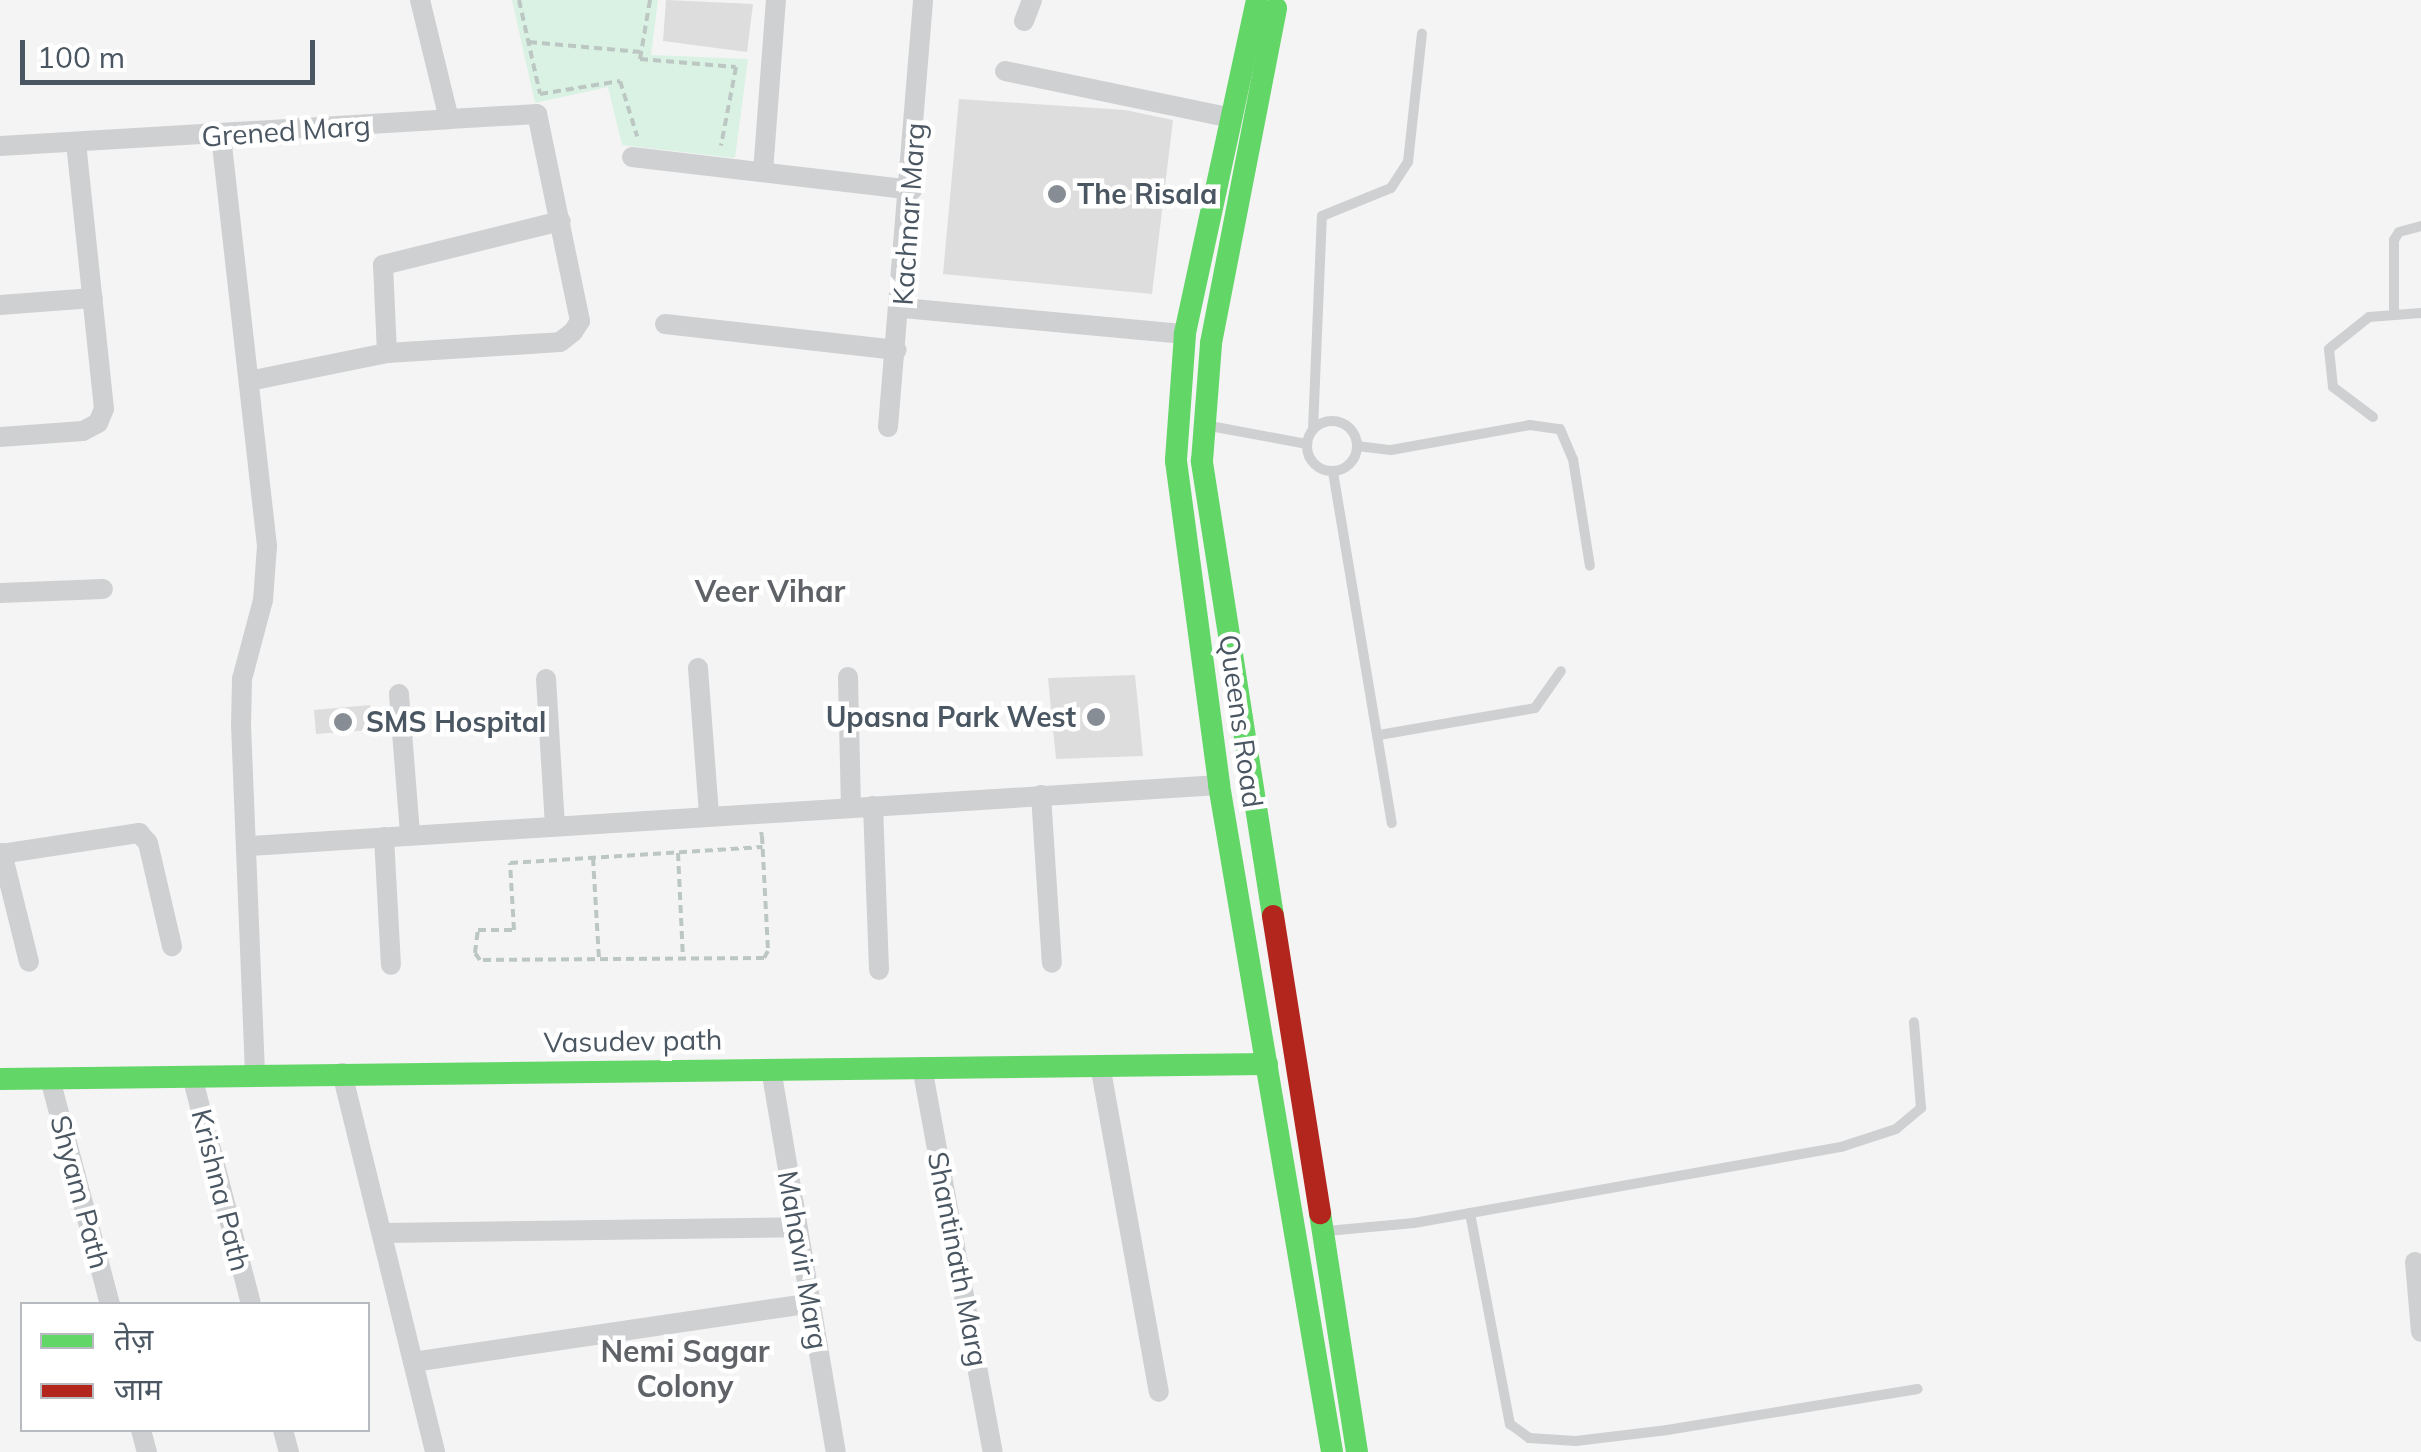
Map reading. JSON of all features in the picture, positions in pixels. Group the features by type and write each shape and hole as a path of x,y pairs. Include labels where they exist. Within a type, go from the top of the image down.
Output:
{"street":[{"path":"420,0 449,119"},
{"path":"762,172 776,0"},
{"name":"Kachnar Marg","path":"888,427 903,308 923,0"},
{"path":"1024,21 1032,0"},
{"name":"Queens Road","path":"1256,0 1185,334 1176,415 1180,509 1219,784 1266,1064 1357,1452"},
{"name":"Queens Road","path":"1278,0 1211,344 1203,424 1205,508 1307,1232 1332,1452"},
{"path":"1004,71 1231,118"},
{"name":"Grened Marg","path":"0,146 221,136 537,114 561,221"},
{"path":"221,136 267,546 263,600 242,679 255,1076"},
{"path":"0,437 82,430 98,423 104,409 76,142"},
{"path":"632,157 912,190"},
{"path":"249,381 387,354 560,342 580,320 561,221 383,264 387,354"},
{"path":"0,306 94,298"},
{"path":"903,308 1185,334"},
{"path":"665,324 896,350"},
{"path":"0,593 102,589"},
{"path":"698,668 709,816"},
{"path":"848,676 851,806"},
{"path":"546,679 555,826"},
{"path":"399,694 410,835"},
{"path":"249,846 1219,784"},
{"path":"1041,795 1052,963"},
{"path":"873,806 879,970"},
{"path":"29,962 1,854 138,833 148,843 172,946"},
{"path":"384,837 391,965"},
{"name":"Vasudev path","path":"0,1080 1266,1064"},
{"path":"1100,1065 1159,1392"},
{"name":"Shantinath Marg","path":"922,1067 994,1452"},
{"name":"Mahavir Marg","path":"771,1069 836,1452"},
{"path":"342,1073 435,1452"},
{"name":"Krishna Path","path":"192,1076 250,1302"},
{"name":"Shyam Path","path":"50,1079 109,1302"},
{"path":"383,1233 796,1227"},
{"path":"2415,1262 2421,1332"},
{"path":"413,1362 810,1303"}],"lane":[{"path":"1306,444 1314,429 1322,216 1391,188 1408,162 1422,34"},
{"path":"2394,310 2394,240 2398,232 2421,226"},
{"path":"2373,417 2333,387 2329,348 2344,332 2394,310 2421,314"},
{"path":"1176,415 1306,444"},
{"path":"1306,444 1317,467 1333,472 1353,461 1357,446 1345,425 1328,421 1314,429"},
{"path":"1357,446 1391,450 1530,425 1560,429 1573,459 1590,566"},
{"path":"1333,472 1392,823"},
{"path":"1379,735 1535,708 1561,671"},
{"path":"1307,1232 1470,1213 1841,1146 1896,1129 1921,1108 1914,1022"},
{"path":"1470,1213 1510,1424 1529,1438 1576,1441 1668,1430 1918,1389"}],"path":[{"path":"519,0 540,94 620,81 632,135 650,137"},
{"path":"650,0 640,59 736,66 725,146 706,144"},
{"path":"529,42 641,52"},
{"path":"758,812 762,847 764,958 480,960 473,938 478,930 514,930 510,863 762,847"},
{"path":"678,852 683,959"},
{"path":"593,858 600,959"}],"green space":[{"path":"512,0 658,0 651,55 748,59 735,158 622,145 608,87 535,103"}],"building":[{"path":"666,0 753,4 747,52 663,41"},
{"name":"The Risala","path":"959,99 1125,110 1173,120 1152,294 943,274"},
{"name":"Upasna Park West","path":"1135,675 1143,756 1056,759 1048,678"},
{"path":"370,705 372,730 316,734 314,710"}],"traffic: fast":[{"path":"1257,0 1185,334 1176,461 1219,785 1332,1452"},
{"path":"1273,916 1202,461 1211,343 1276,8"},
{"path":"0,1079 1267,1064"},
{"path":"1320,1213 1357,1452"}],"traffic: jam":[{"path":"1273,916 1320,1213"}],"place":[{"name":"The Risala","path":"1057,194"},
{"name":"Upasna Park West","path":"1096,717"},
{"name":"SMS Hospital","path":"343,722"}],"district":[{"name":"Veer Vihar","path":"770,591"},
{"name":"Nemi Sagar Colony","path":"685,1368"}]}
